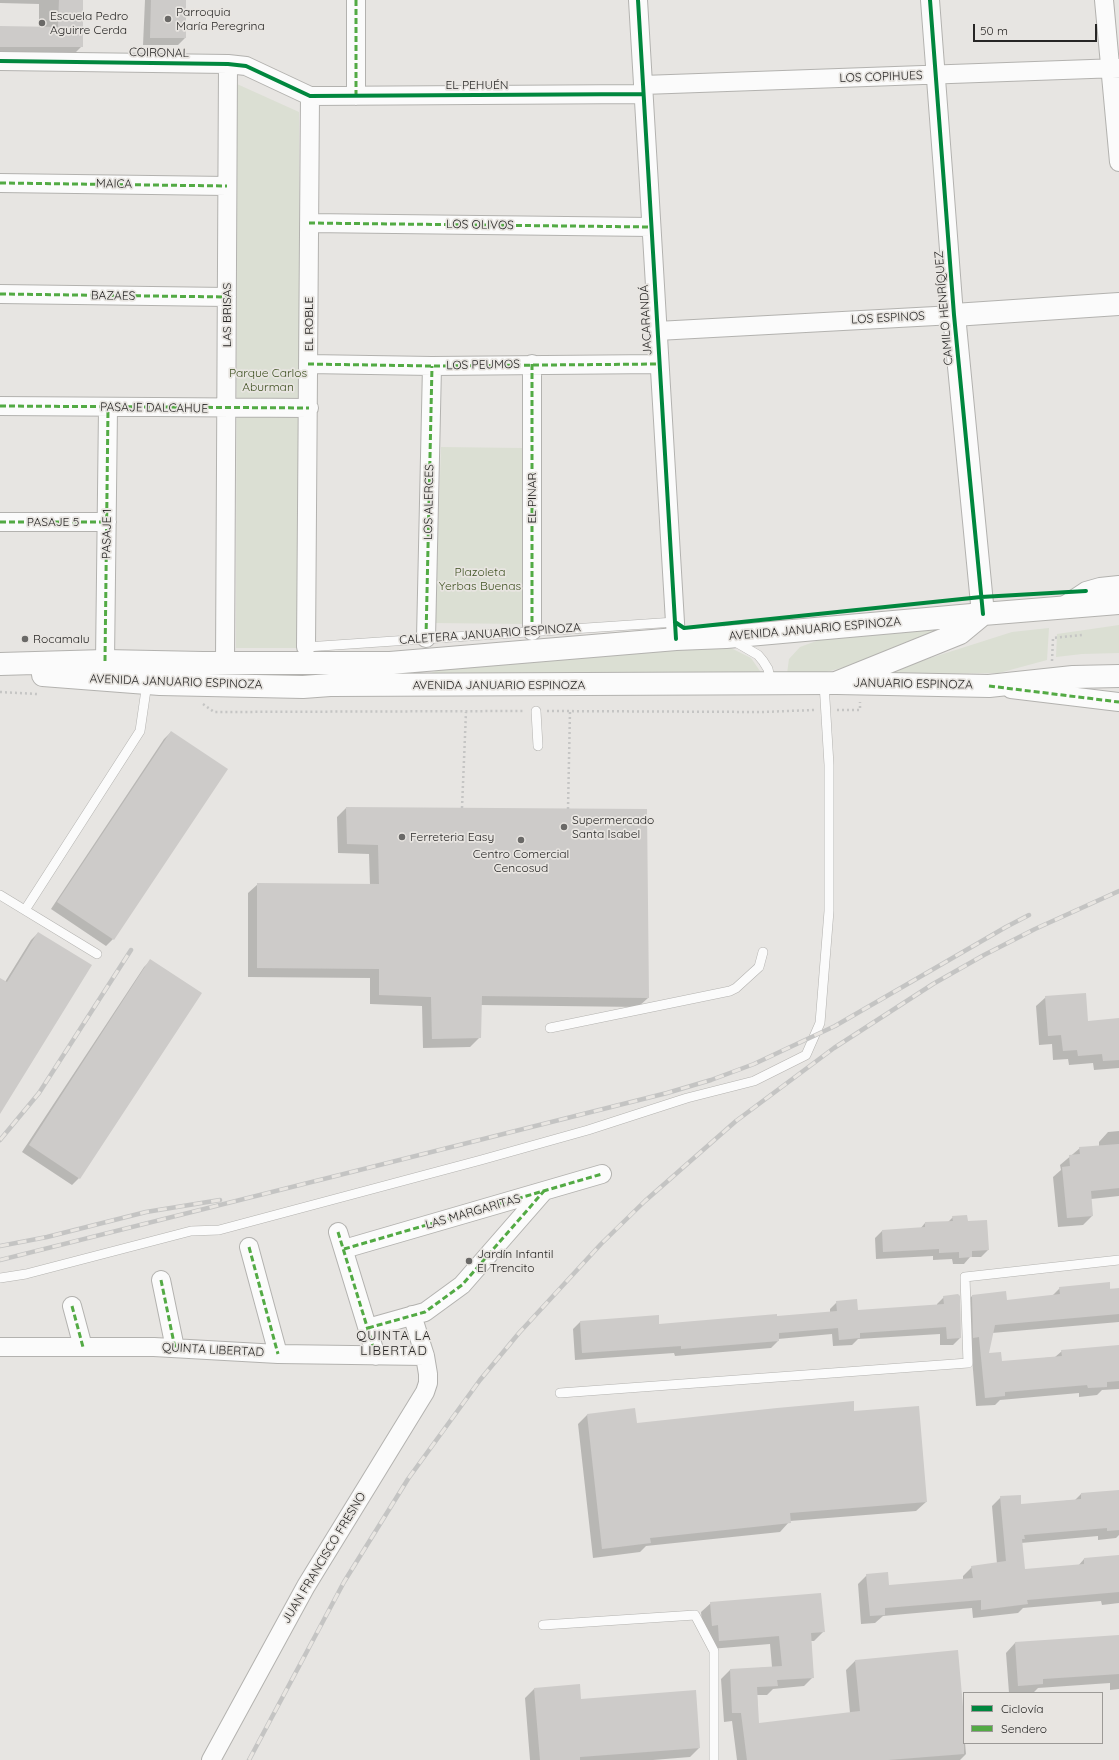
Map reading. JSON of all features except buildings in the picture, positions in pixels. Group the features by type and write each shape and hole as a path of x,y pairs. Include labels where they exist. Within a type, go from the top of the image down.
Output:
{"main road":[{"name":"LOS ESPINOS","path":"954,315 1119,304"},
{"name":"CAMILO HENRÍQUEZ","path":"954,315 983,614"},
{"name":"AVENIDA JANUARIO ESPINOZA","path":"0,664 105,661 358,664 390,663 675,630 726,637 1119,603"},
{"name":"AVENIDA JANUARIO ESPINOZA","path":"0,671 147,683 328,679 772,684 830,683 960,633 983,614"},
{"name":"JANUARIO ESPINOZA","path":"830,683 989,686 1073,677 1119,676"}],"street":[{"path":"356,0 356,96"},
{"name":"JACARANDÁ","path":"638,0 675,630"},
{"name":"CAMILO HENRÍQUEZ","path":"930,0 954,315"},
{"path":"1104,0 1115,68 1119,162"},
{"name":"COIRONAL","path":"0,61 228,64 246,66 310,96"},
{"name":"LAS BRISAS","path":"225,663 228,64"},
{"name":"LOS COPIHUES","path":"643,90 936,75 1115,68"},
{"name":"EL PEHUÉN","path":"310,96 643,90"},
{"name":"EL ROBLE","path":"306,647 309,408 310,96"},
{"name":"MAICA","path":"0,183 227,186"},
{"name":"LOS OLIVOS","path":"309,223 651,227"},
{"name":"BAZAES","path":"0,294 227,297"},
{"name":"LOS ESPINOS","path":"657,331 954,315"},
{"name":"LOS PEUMOS","path":"308,364 432,366 659,364"},
{"name":"EL PINAR","path":"532,364 532,631"},
{"name":"LOS ALERCES","path":"426,638 432,366"},
{"name":"PASAJE DALCAHUE","path":"0,406 226,409 309,408"},
{"name":"PASAJE 1","path":"105,661 108,408"},
{"name":"PASAJE 5","path":"0,522 107,522"},
{"path":"1062,608 1086,591 1100,587 1119,585"},
{"name":"JANUARIO ESPINOZA","path":"989,686 1119,702"},
{"name":"LAS MARGARITAS","path":"344,1249 602,1174"},
{"path":"368,1328 425,1312 462,1285 544,1191"},
{"path":"338,1232 376,1356"},
{"path":"249,1247 278,1354"},
{"path":"162,1280 175,1348"},
{"path":"72,1306 83,1347"},
{"name":"JUAN FRANCISCO FRESNO","path":"211,1760 306,1586 425,1392 428,1383 428,1374 425,1356 412,1315"},
{"name":"QUINTA LIBERTAD","path":"0,1347 175,1348 278,1354 425,1356"}],"lane":[{"name":"CALETERA JANUARIO ESPINOZA","path":"306,647 532,631 675,630"},
{"path":"726,637 764,660 772,684"},
{"path":"328,679 358,664"},
{"path":"25,910 140,731 147,683"},
{"path":"0,1278 26,1274 191,1231 219,1230 481,1160 588,1130 687,1098 754,1081 806,1055 820,1023 829,911 828,765 830,683"},
{"path":"536,711 538,746"},
{"path":"0,895 97,954"},
{"path":"550,1028 730,991 736,988 759,967 763,952"},
{"path":"560,1393 968,1363 965,1277 1119,1260"},
{"path":"543,1625 695,1615 714,1651 714,1760"}],"path":[{"path":"1052,665 1053,638 1083,635"},
{"path":"568,808 570,711"},
{"path":"462,808 466,712"}],"green space":[{"name":"Parque Carlos Aburman","path":"237,84 299,112 299,648 236,648"},
{"name":"Plazoleta Yerbas Buenas","path":"441,447 522,448 524,624 435,623"},
{"path":"1119,625 1119,653 1082,654 1056,657 1057,634"},
{"path":"967,626 869,661 818,674 787,674 789,659 800,647 819,640"},
{"path":"1049,628 1047,660 999,673 877,675 1012,632"},
{"path":"727,646 751,658 762,674 421,677 441,669"}],"railway":[{"path":"249,1760 344,1582 408,1479 480,1380 519,1333 601,1244 645,1201 736,1121 834,1048 933,984 984,955 1035,929 1119,891"},
{"path":"0,1260 667,1093 711,1080 754,1064 835,1026 1029,915"},
{"path":"0,1140 39,1093 131,950"},
{"path":"0,1246 47,1237 146,1212 220,1200"}],"marked path":[{"path":"356,0 356,96"},
{"path":"0,183 227,186"},
{"path":"309,223 651,227"},
{"path":"0,294 227,297"},
{"path":"308,364 432,366 659,364"},
{"path":"532,364 532,631"},
{"path":"426,638 432,366"},
{"path":"0,406 309,408"},
{"path":"105,661 108,408"},
{"path":"0,522 107,522"},
{"path":"989,686 1119,702"},
{"path":"344,1249 602,1174"},
{"path":"368,1328 425,1312 462,1285 544,1191"},
{"path":"338,1232 376,1356"},
{"path":"249,1247 278,1354"},
{"path":"161,1280 175,1348"},
{"path":"72,1306 83,1347"}],"cycle path":[{"path":"638,0 676,639"},
{"path":"930,0 954,315 983,614"},
{"path":"0,61 228,64 246,66 310,96 643,94"},
{"path":"675,622 684,628 981,597 1086,591"}],"place":[{"name":"Parroquia María Peregrina","path":"168,19"},
{"name":"Escuela Pedro Aguirre Cerda","path":"42,23"},
{"name":"Rocamalu","path":"25,639"},
{"name":"Supermercado Santa Isabel","path":"564,827"},
{"name":"Ferreteria Easy","path":"402,837"},
{"name":"Centro Comercial Cencosud","path":"521,840"},
{"name":"Jardín Infantil El Trencito","path":"469,1261"}],"district":[{"name":"QUINTA LA LIBERTAD","path":"394,1344"}]}
